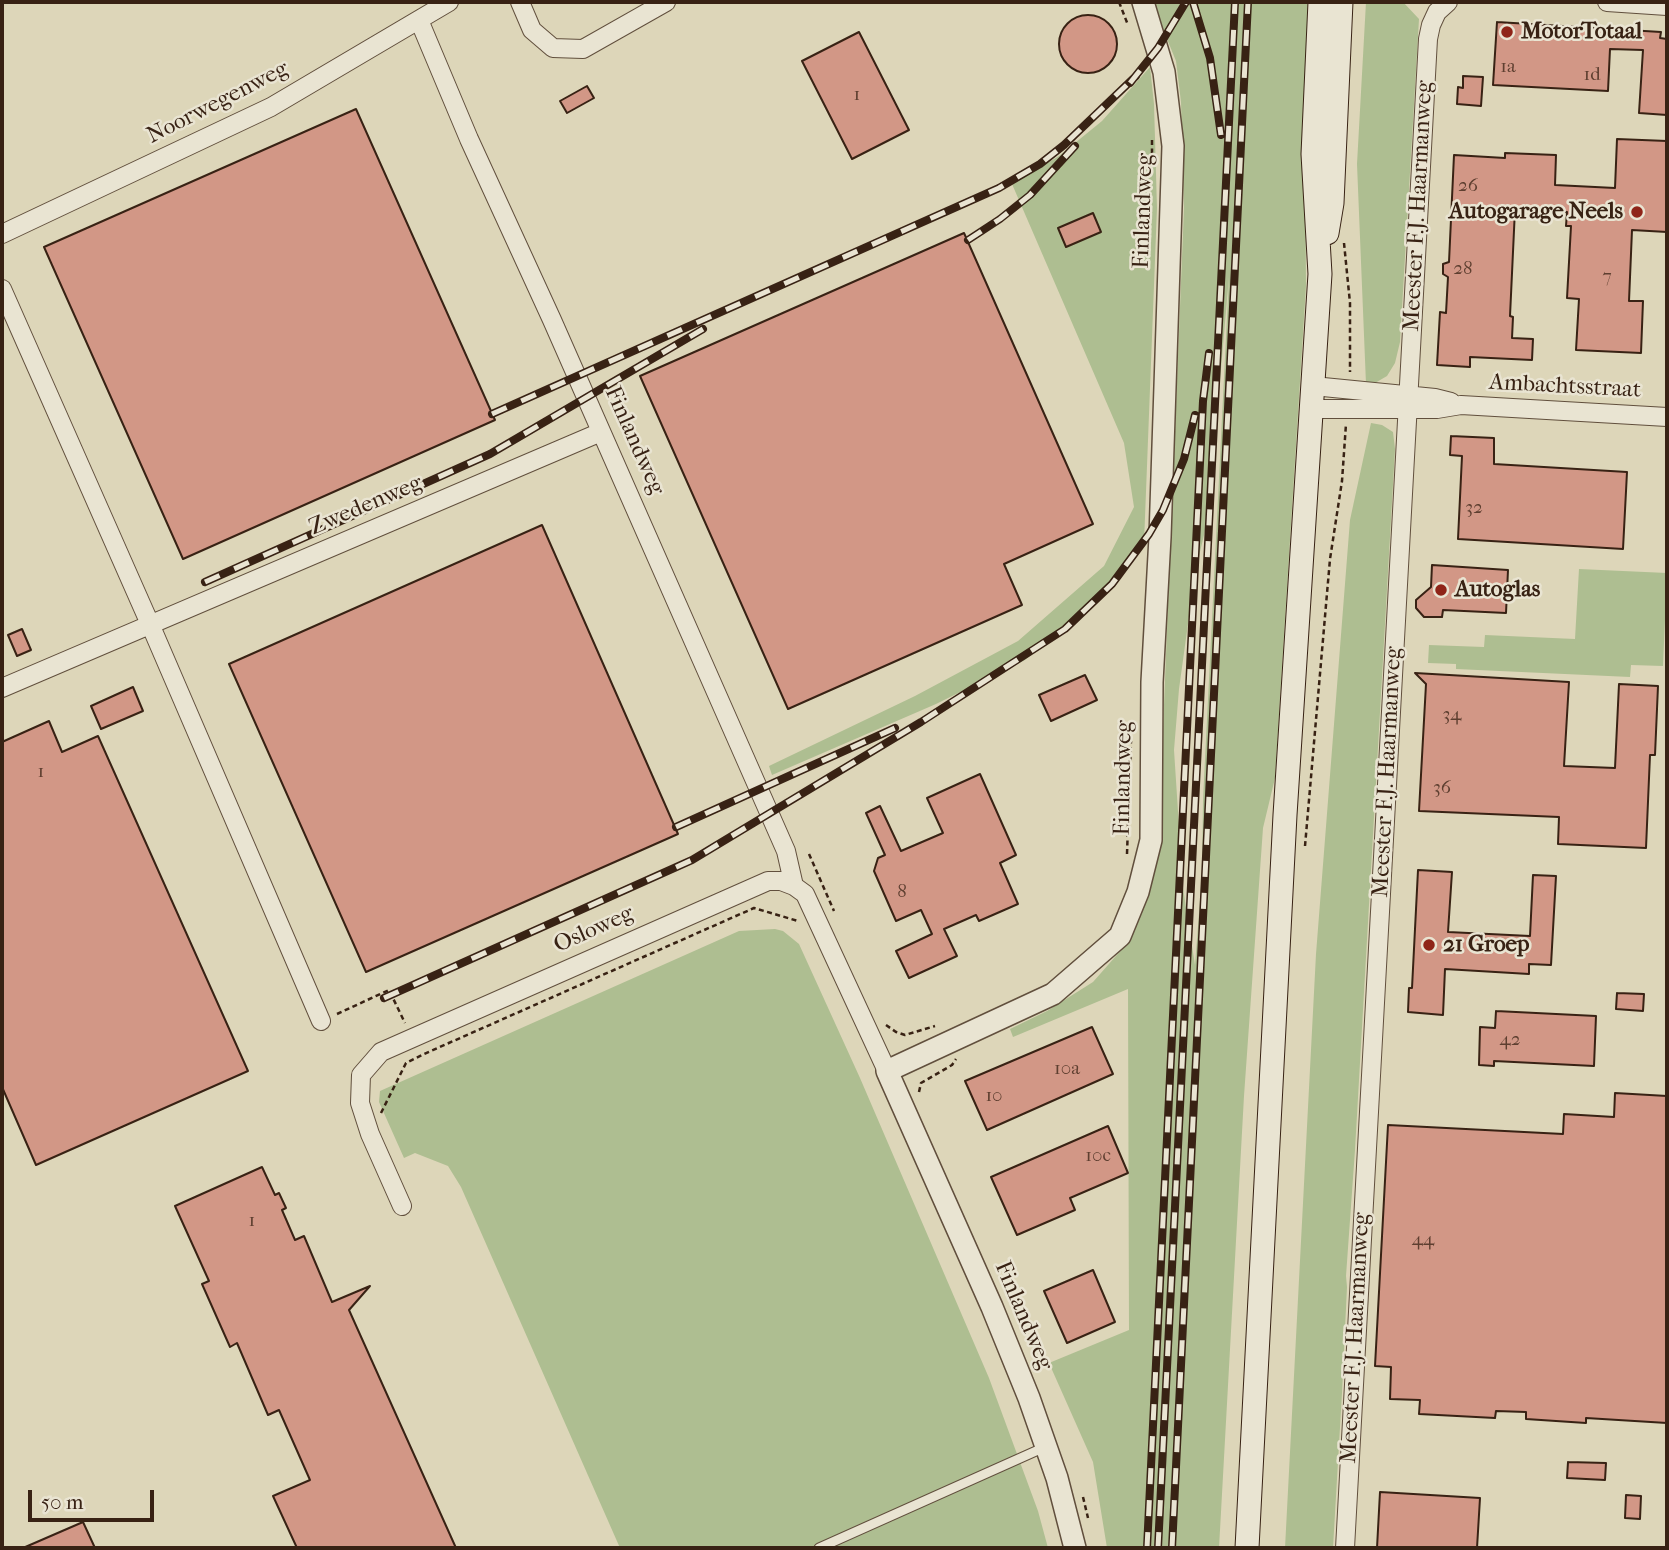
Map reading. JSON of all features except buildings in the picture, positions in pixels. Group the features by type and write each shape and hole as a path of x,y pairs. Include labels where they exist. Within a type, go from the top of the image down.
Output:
{"main road":[{"path":"1320,2 1313,154 1320,274"},
{"path":"1247,1548 1285,815 1320,274 1332,203 1341,2"}],"street":[{"name":"Noorwegenweg","path":"2,234 271,107 449,2"},
{"path":"520,2 532,30 553,48 583,49 666,2"},
{"name":"Finlandweg","path":"1075,1548 1047,1447 992,1307 887,1071 1053,994 1120,936 1138,892 1151,840 1152,682 1160,537 1173,146 1164,72 1143,2"},
{"name":"Meester F.J. Haarmanweg","path":"1345,1548 1428,38 1437,12 1448,2"},
{"path":"1607,2 1667,6"},
{"name":"Finlandweg","path":"419,19 469,139 786,851 794,886"},
{"path":"2,289 321,1021"},
{"name":"Ambachtsstraat","path":"1313,397 1408,402"},
{"name":"Ambachtsstraat","path":"1313,397 1347,409 1435,398 1461,405 1667,417"},
{"name":"Zwedenweg","path":"150,624 601,432"},
{"path":"2,688 150,624"},
{"name":"Osloweg","path":"402,1206 370,1134 360,1103 361,1075 381,1052 755,886 768,881 781,881 794,886"},
{"path":"794,886 804,894 818,920 887,1071"}],"lane":[{"path":"819,1548 1047,1447"}],"path":[{"path":"1119,2 1129,27"},
{"path":"1152,132 1152,168"},
{"path":"1305,846 1330,559 1342,481 1347,409"},
{"path":"1127,858 1131,737"},
{"path":"370,1134 406,1063 424,1054 754,908 808,923 834,911 809,854"},
{"path":"321,1021 389,990 418,1052 424,1054"},
{"path":"881,1019 887,1027 905,1035 941,1024 955,1061 921,1083 918,1089 920,1096"},
{"path":"1082,1493 1090,1527"}],"green space":[{"path":"1152,2 1310,2 1305,140 1306,286 1275,778 1263,828 1244,1096 1219,1548 1107,1548 1093,1462 1049,1363 1129,1330 1128,989 1013,1037 1010,1029 1047,1011 1093,982 1123,948 1141,913 1160,804 1184,208 1181,102 1176,61","holes":["1229,277 1203,800 1202,874 1195,965 1183,888 1174,750 1179,689 1195,573 1208,518"]},
{"path":"1366,2 1403,2 1419,19 1400,342 1395,363 1387,376 1375,383 1366,384 1357,164"},
{"path":"1150,67 1154,104 1157,208 1144,543 1127,568 1080,617 1025,660 936,704 772,775 769,766 915,696 1018,641 1104,566 1134,507 1124,443 1012,184 1059,156 1102,121"},
{"path":"1371,423 1382,425 1393,432 1395,449 1346,1276 1333,1548 1285,1548 1316,954 1350,520"},
{"path":"1579,569 1667,573 1663,666 1631,665 1630,677 1456,669 1456,664 1428,663 1429,645 1484,647 1485,635 1575,639"},
{"path":"739,931 783,931 799,944 860,1078 989,1378 1038,1511 1048,1548 620,1548 461,1187 448,1166 415,1153 404,1158 379,1102 380,1091"}],"railway":[{"path":"1130,83 1158,48 1186,2"},
{"path":"1193,2 1210,58 1221,135"},
{"path":"1158,1548 1235,2"},
{"path":"1172,1548 1248,2"},
{"path":"492,414 999,188 1040,164 1064,145 1136,76"},
{"path":"968,240 1030,195 1075,146"},
{"path":"205,582 490,454 703,329"},
{"path":"1147,1548 1203,401 1209,353"},
{"path":"384,998 692,860 921,722 1065,629 1112,584 1149,534 1163,510 1184,459 1195,415"},
{"path":"676,827 895,728"}],"place":[{"name":"MotorTotaal","path":"1507,32"},
{"name":"Autogarage Neels","path":"1637,212"},
{"name":"Autoglas","path":"1441,590"},
{"name":"21 Groep","path":"1429,945"}]}
